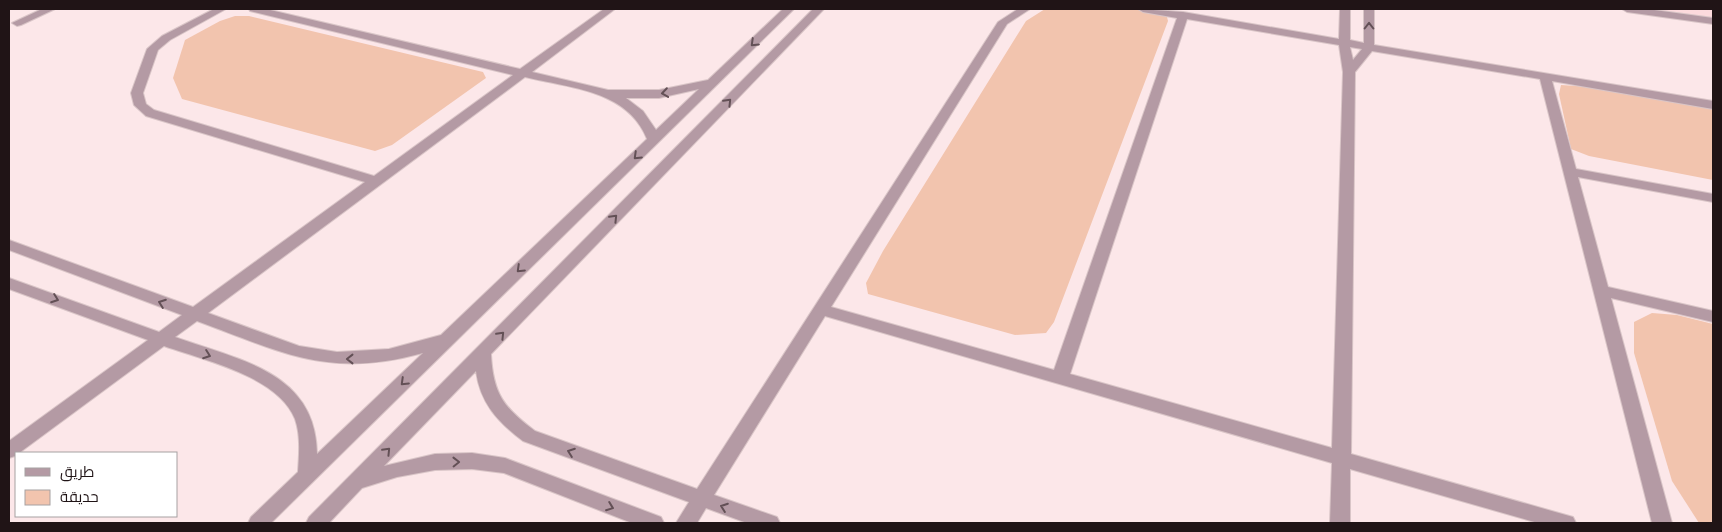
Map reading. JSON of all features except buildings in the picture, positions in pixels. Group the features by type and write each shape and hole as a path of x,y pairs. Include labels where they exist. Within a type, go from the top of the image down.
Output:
{"street":[{"path":"13,25 28,13 28,9"},
{"path":"13,25 50,9"},
{"path":"221,9 178,30 153,49 137,93 140,105 150,113 376,181"},
{"path":"254,9 608,94 660,94 713,82"},
{"path":"9,451 610,9"},
{"path":"258,523 789,9"},
{"path":"316,523 819,9"},
{"path":"686,523 1003,22 1025,9"},
{"path":"1143,9 1713,105"},
{"path":"1340,523 1350,72 1344,43 1345,9"},
{"path":"1350,72 1369,47 1369,9"},
{"path":"1627,9 1713,22"},
{"path":"1060,378 1183,16"},
{"path":"1545,76 1662,523"},
{"path":"608,94 639,112 648,124 654,140"},
{"path":"1570,172 1713,198"},
{"path":"9,246 297,352 330,359 376,358 409,352 448,338"},
{"path":"9,283 266,377 288,393 303,416 310,443 307,475"},
{"path":"1601,291 1713,316"},
{"path":"820,309 1566,523"},
{"path":"483,353 483,377 491,399 506,420 529,436 770,523"},
{"path":"357,482 397,469 435,462 472,461 505,466 654,523"}],"shaded area":[{"path":"1647,9 1713,9 1713,19"}],"green space":[{"path":"1124,7 1154,12 1167,17 1168,21 1054,322 1046,333 1015,335 868,294 866,283 883,251 1026,21 1045,9"},
{"path":"235,16 249,16 483,72 486,78 392,145 375,151 182,99 173,78 185,40 220,21"},
{"path":"1561,85 1591,87 1713,108 1713,180 1589,156 1571,149 1559,94"},
{"path":"1652,313 1677,315 1713,324 1713,523 1699,523 1672,481 1634,353 1634,322"}]}
